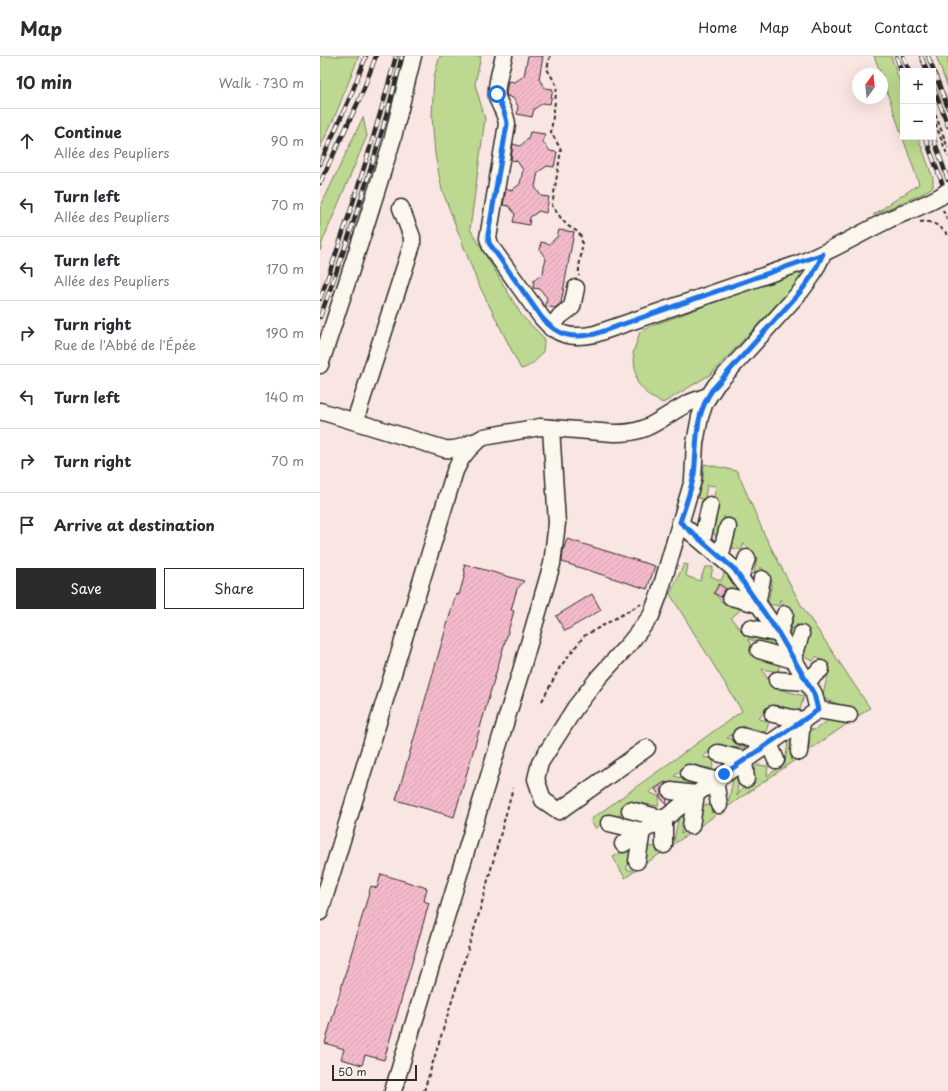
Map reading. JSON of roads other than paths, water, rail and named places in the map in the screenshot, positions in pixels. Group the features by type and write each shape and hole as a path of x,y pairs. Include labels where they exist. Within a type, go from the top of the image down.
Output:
{"street":[{"path":"320,365 392,141 413,56"},
{"path":"504,56 497,94 499,102 506,115 507,124 488,238 491,247 542,318 551,328 565,336 579,337 595,334 823,254 891,218 943,197"},
{"path":"355,421 412,245 412,237 401,208"},
{"path":"647,748 559,811 543,800 536,778 540,763 575,708 599,676 629,644 651,616 659,595 693,480 698,426 702,409 708,396 716,385 801,291 812,276 823,254"},
{"path":"551,328 560,316 572,307 578,283"},
{"path":"320,411 445,449 454,450 460,449 477,440 530,428 551,428 614,433 632,432 654,425 685,405 708,396"},
{"path":"393,1091 519,679 552,564 557,523 551,428"},
{"path":"320,912 455,472 461,459 477,440"},
{"path":"702,541 710,504"},
{"path":"680,522 734,569 779,634 814,694 818,710"},
{"path":"720,557 728,527"},
{"path":"740,578 747,558"},
{"path":"757,604 762,579"},
{"path":"731,597 757,604"},
{"path":"779,634 785,614"},
{"path":"750,628 779,634"},
{"path":"793,660 801,634"},
{"path":"759,650 793,660"},
{"path":"777,680 806,682 821,669"},
{"path":"623,844 642,831 664,819 715,780 818,710 849,715"},
{"path":"773,714 802,720"},
{"path":"799,752 802,720"},
{"path":"741,736 769,743"},
{"path":"769,743 776,760"},
{"path":"718,753 744,760"},
{"path":"744,760 746,779"},
{"path":"689,773 715,780"},
{"path":"715,780 719,805"},
{"path":"671,791 696,794"},
{"path":"691,826 696,794"},
{"path":"630,810 664,819"},
{"path":"664,819 664,845"},
{"path":"609,823 642,831"},
{"path":"637,861 642,831"}],"railway":[{"path":"320,164 351,95 366,56"},
{"path":"320,183 361,96 376,56"},
{"path":"320,299 361,179 396,56"},
{"path":"320,317 365,188 402,56"},
{"path":"896,56 900,68"},
{"path":"903,56 908,68"},
{"path":"921,56 926,68"},
{"path":"928,56 948,108"},
{"path":"936,94 948,126"},
{"path":"926,140 948,199"},
{"path":"934,140 948,180"}]}
